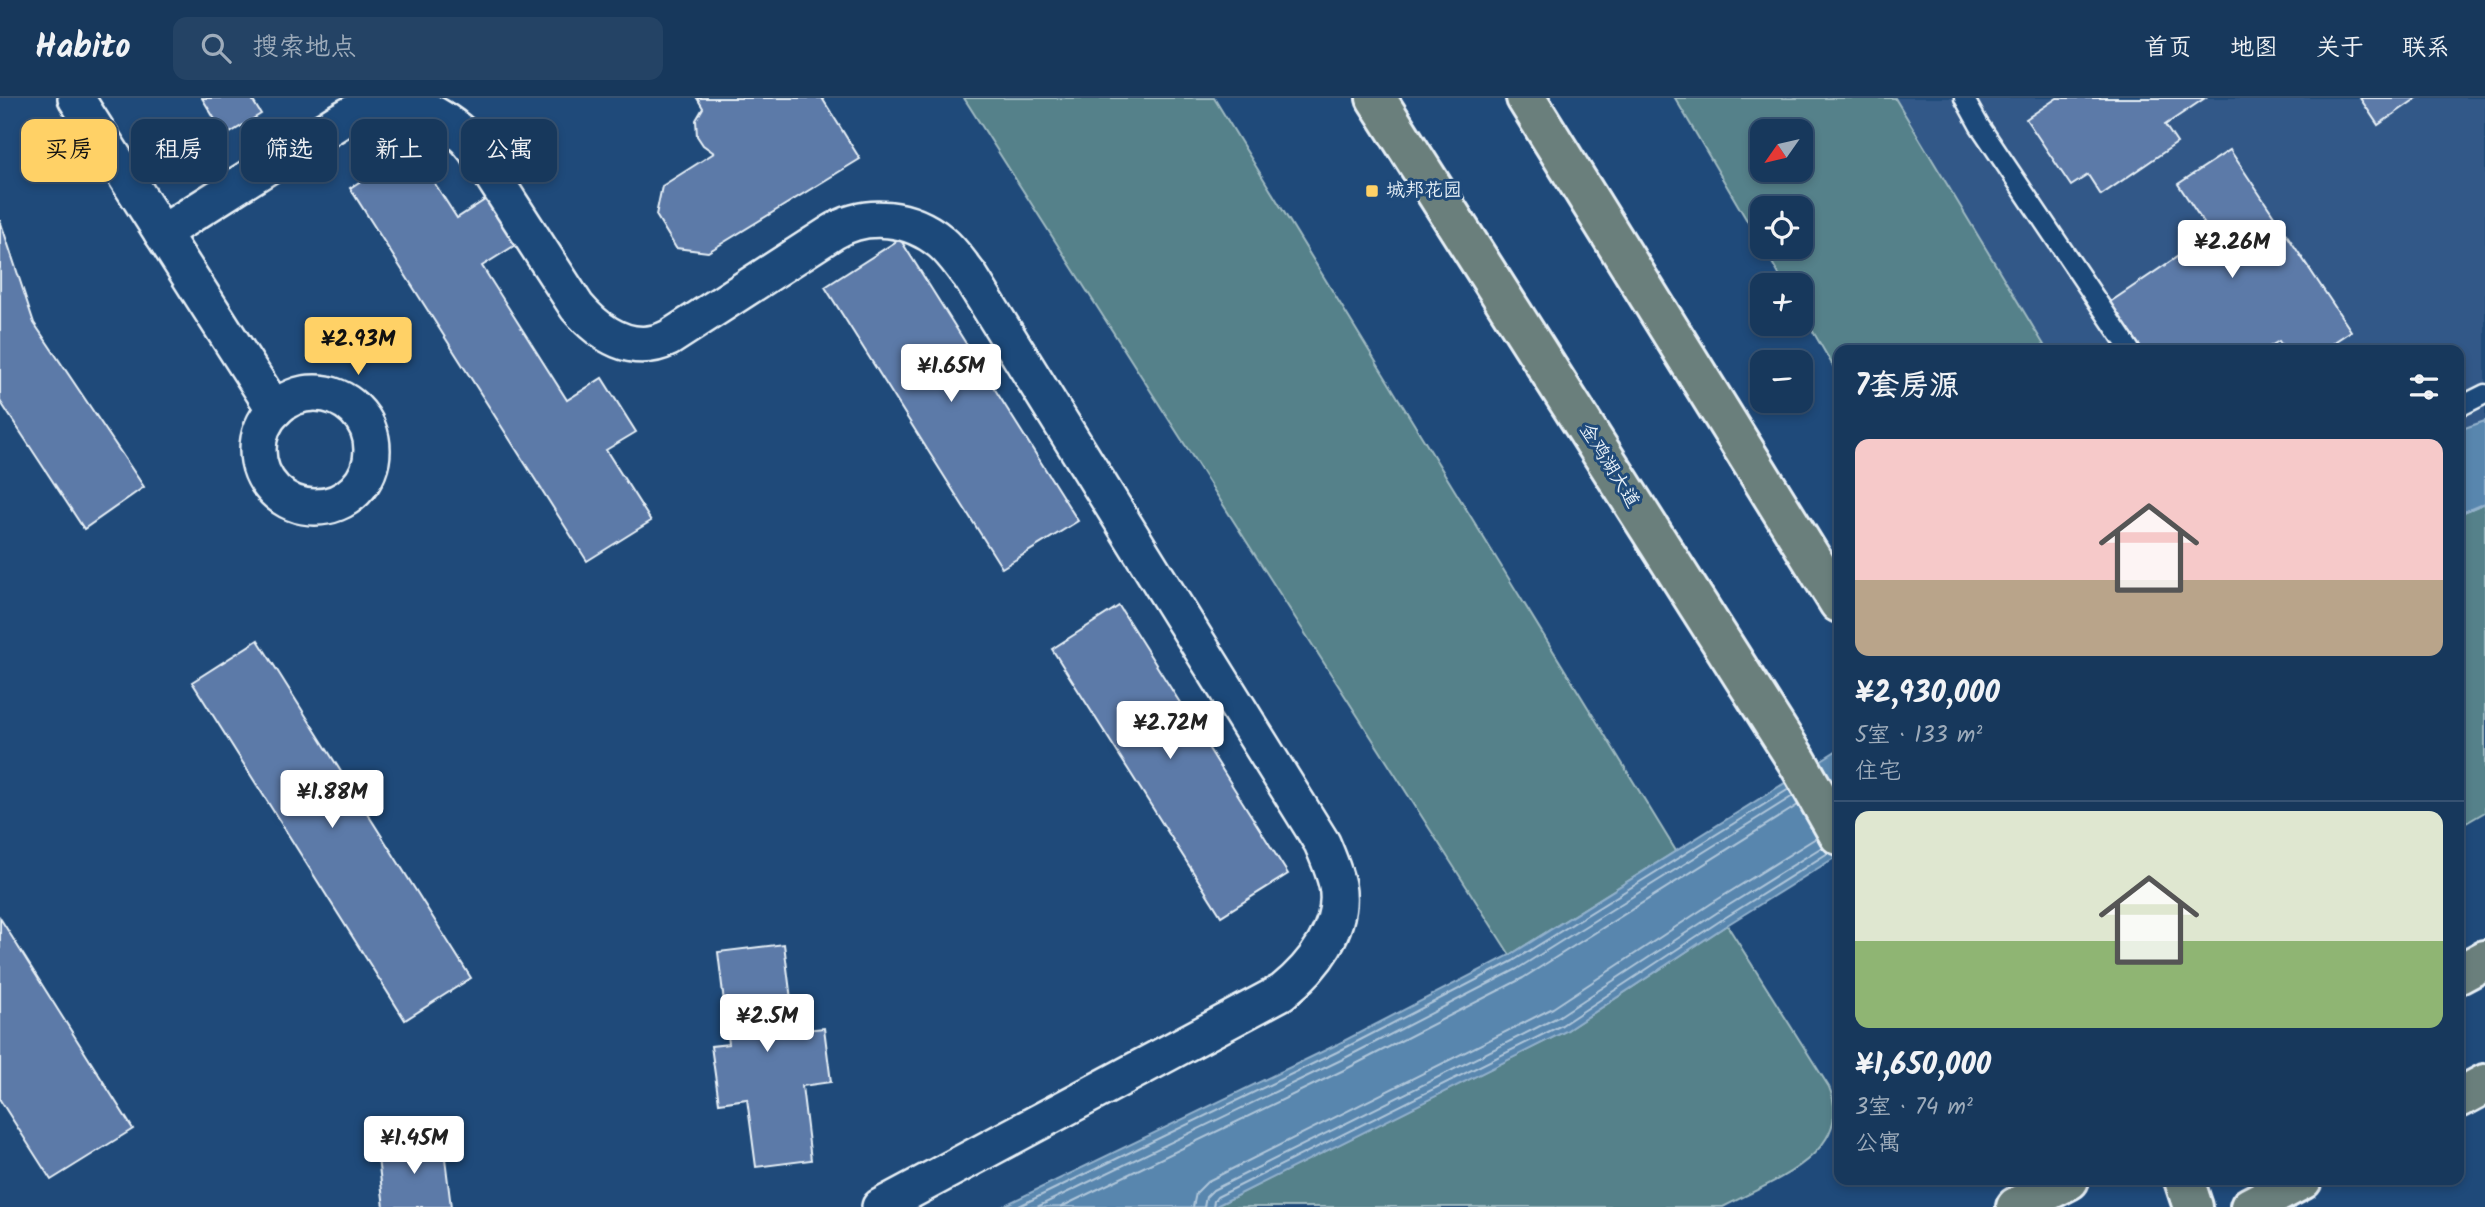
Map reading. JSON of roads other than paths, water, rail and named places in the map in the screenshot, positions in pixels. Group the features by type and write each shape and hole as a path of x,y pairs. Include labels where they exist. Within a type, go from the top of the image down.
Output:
{"main road":[{"name":"金鸡湖大道","path":"1376,98 1797,761 1834,826"},
{"path":"1526,98 1834,595"},
{"path":"2464,971 2485,960"},
{"path":"2464,1095 2485,1084"},
{"path":"2186,1185 2193,1207"},
{"path":"2250,1207 2292,1185"}],"street":[{"path":"76,98 275,410"},
{"path":"162,233 341,120 376,105 395,104 432,114 462,132 577,307 596,327 624,343 645,346 669,338 833,232 856,221 892,220 922,230 941,242 970,276 1322,844 1337,886 1338,907 1322,948 1297,980 1282,992 880,1207"}],"lane":[{"path":"1964,98 1979,125 2127,345"},
{"path":"2464,404 2485,394"}],"water":[{"path":"2485,421 2485,503 2464,512 2464,428"},
{"path":"1834,752 1834,858 1566,1031 1214,1207 1001,1207 1334,1046 1510,955"}],"place":[{"name":"城邦花园","path":"1372,191"}]}
